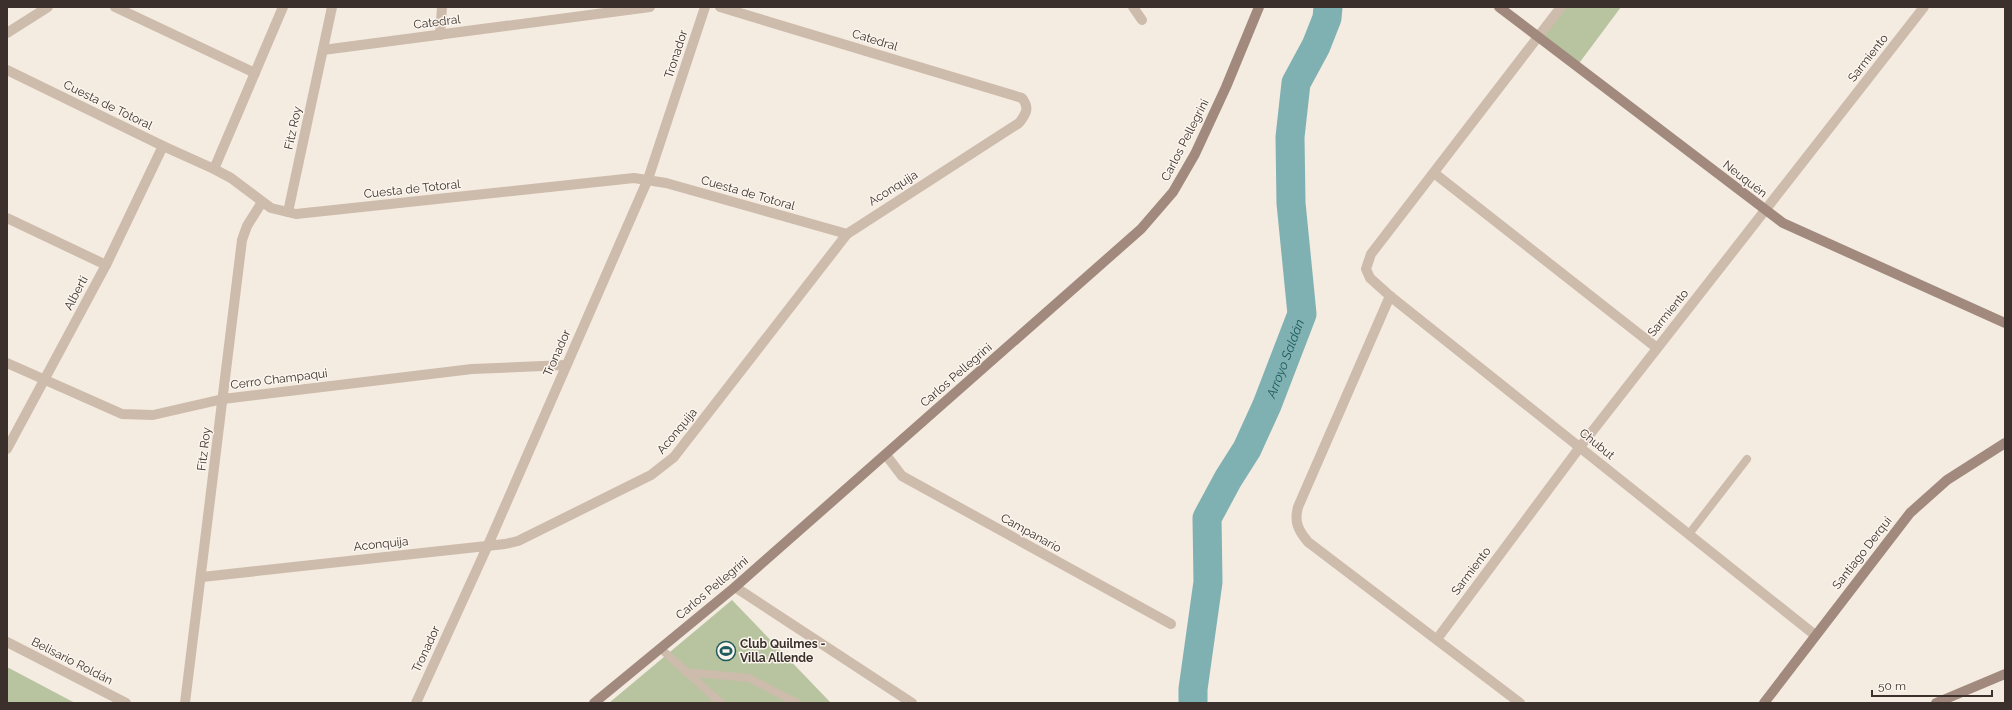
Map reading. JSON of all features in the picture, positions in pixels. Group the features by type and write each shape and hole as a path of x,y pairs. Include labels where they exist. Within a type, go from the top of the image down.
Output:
{"main road":[{"name":"Carlos Pellegrini","path":"594,703 735,587 1141,229 1162,205 1184,174 1202,140 1260,7"},
{"name":"Neuquén","path":"1499,7 1766,212 1793,228 2005,323"},
{"name":"Santiago Derqui","path":"1764,703 1910,513 1947,480 2005,443"},
{"path":"1936,703 2005,674"}],"street":[{"path":"7,33 48,7"},
{"path":"115,7 255,72"},
{"path":"214,169 283,7"},
{"name":"Fitz Roy","path":"288,212 332,7"},
{"path":"440,35 442,7"},
{"name":"Catedral","path":"323,50 650,7"},
{"name":"Tronador","path":"416,703 488,545 648,179 705,7"},
{"name":"Catedral","path":"720,7 1022,98"},
{"path":"1133,7 1142,20"},
{"path":"1561,7 1434,173 1657,348"},
{"name":"Sarmiento","path":"1437,639 1580,447 1766,212 1924,7"},
{"name":"Cuesta de Totoral","path":"7,70 163,146 214,169 231,178 271,208 288,212 310,213 634,178 648,179 847,234"},
{"name":"Aconquija","path":"202,577 518,541 651,475 674,457 847,234 1019,123 1026,114 1027,104 1022,98"},
{"name":"Alberti","path":"7,449 106,265 163,146"},
{"name":"Chubut","path":"1434,173 1371,254 1366,269 1370,278 1390,296 1815,636"},
{"name":"Fitz Roy","path":"185,703 202,577 242,240 247,226 262,202"},
{"path":"7,218 106,265"},
{"path":"1390,296 1298,507 1296,516 1297,527 1308,542 1520,703"},
{"name":"Cerro Champaqui","path":"7,363 44,381 122,414 138,416 152,415 223,399 472,369 566,365"},
{"name":"Campanario","path":"886,455 902,476 1171,624"},
{"path":"735,587 912,703"},
{"name":"Belisario Roldán","path":"7,642 126,703"}],"lane":[{"path":"1689,534 1747,459"},
{"path":"660,648 722,703"},
{"path":"686,672 749,678 798,703"}],"green space":[{"path":"1561,7 1621,7 1577,66 1539,37"},
{"name":"Club Quilmes - Villa Allende","path":"732,600 831,703 609,703"},
{"path":"7,667 75,703 7,703"}],"waterway":[{"name":"Arroyo Saldán","path":"1193,703 1193,689 1208,582 1207,518 1228,479 1247,449 1267,405 1302,314 1291,203 1290,137 1296,83 1316,46 1327,18 1328,7"}],"place":[{"name":"Club Quilmes - Villa Allende","path":"726,651"}]}
